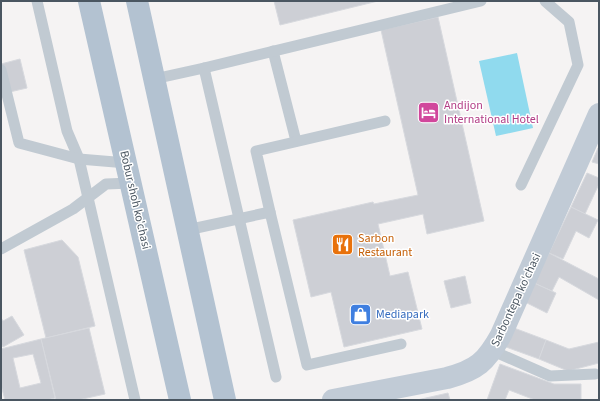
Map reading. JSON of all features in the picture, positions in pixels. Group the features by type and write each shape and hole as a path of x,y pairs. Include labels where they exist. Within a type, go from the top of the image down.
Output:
{"main road":[{"name":"Bobur shoh ko'chasi","path":"89,1 180,400"},
{"path":"137,1 225,400"}],"street":[{"name":"Sarbontepa ko'chasi","path":"333,400 400,394 465,373 481,364 493,351 501,335 599,114"}],"lane":[{"path":"36,1 67,131 79,159 135,400"},
{"path":"154,78 204,68 481,1"},
{"path":"521,185 578,64 569,22 545,1"},
{"path":"273,51 296,141"},
{"path":"204,68 276,377"},
{"path":"1,70 19,144 129,173"},
{"path":"385,121 256,151 307,365 401,344"},
{"path":"1,248 73,209 106,184 129,173"},
{"path":"187,230 270,212"},
{"path":"493,351 550,376 595,374"}],"water":[{"path":"517,53 533,128 496,136 479,61"}],"building":[{"path":"274,1 378,1 280,25"},
{"name":"Andijon International Hotel","path":"438,17 484,221 427,234 423,214 378,224 390,276 408,272 422,329 344,347 331,292 311,297 293,220 373,202 374,204 418,195 381,30"},
{"path":"20,59 27,88 1,94 1,64"},
{"path":"598,148 599,149 599,164 592,162"},
{"path":"587,173 599,178 599,184 585,214 571,207"},
{"path":"571,207 598,220 589,238 576,231 563,259 549,253"},
{"path":"62,240 78,257 95,326 46,338 24,250"},
{"path":"549,253 599,279 599,300 559,277 552,291 534,283"},
{"path":"465,276 471,303 451,308 444,281"},
{"path":"534,283 556,293 547,313 525,302"},
{"path":"12,316 24,335 3,347 1,344 1,318 3,321"},
{"path":"89,328 105,394 78,400 56,400 41,339"},
{"path":"514,328 546,340 539,359 506,347"},
{"path":"41,339 55,398 47,400 5,400 1,385 1,349","holes":["33,354 41,383 20,388 13,358"]},
{"path":"546,340 569,349 599,342 599,363 568,371 539,359"},
{"path":"500,364 554,384 581,384 581,400 535,400 509,390 505,400 487,400"},
{"path":"448,393 450,400 417,400"}],"place":[{"name":"Andijon International Hotel","path":"429,112"},
{"name":"Sarbon Restaurant","path":"342,245"},
{"name":"Mediapark","path":"360,314"}]}
